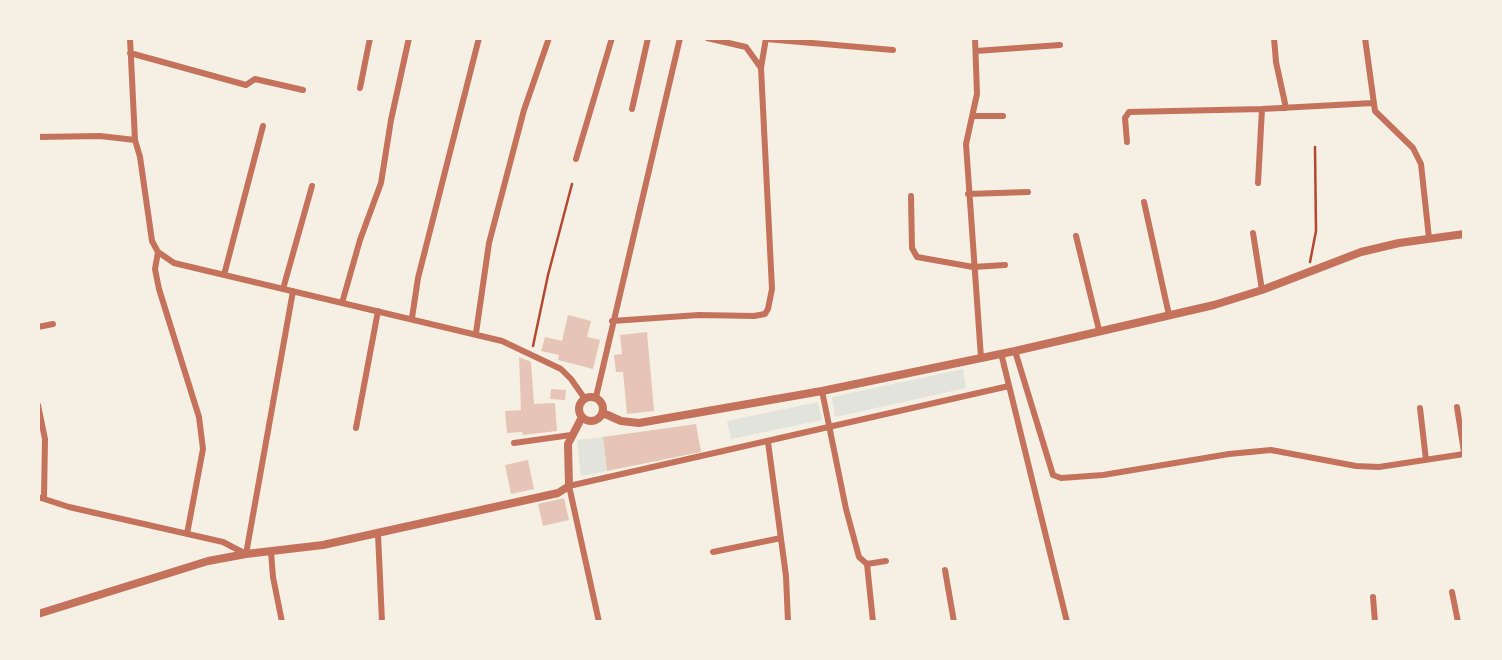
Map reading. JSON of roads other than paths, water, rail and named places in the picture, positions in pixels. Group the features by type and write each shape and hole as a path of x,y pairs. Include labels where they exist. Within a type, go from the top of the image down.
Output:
{"street":[{"path":"130,38 135,140 140,157 148,226 158,251 155,269 199,417 203,449 187,534"},
{"path":"360,88 370,38"},
{"path":"342,303 351,266 381,184 391,120 409,38"},
{"path":"412,318 418,278 479,38"},
{"path":"477,333 489,243 524,110 549,38"},
{"path":"576,159 612,38"},
{"path":"632,109 648,38"},
{"path":"596,397 680,38"},
{"path":"707,38 746,47 761,68"},
{"path":"975,38 977,94 967,144 968,194 981,358"},
{"path":"1274,38 1286,108"},
{"path":"1364,38 1373,103 1379,116 1418,154 1429,238"},
{"path":"612,321 765,314 772,289 761,68 766,39 893,50"},
{"path":"976,51 1060,45"},
{"path":"130,53 246,85 256,79 303,90"},
{"path":"1127,142 1125,118 1129,112 1373,103"},
{"path":"1258,183 1262,109"},
{"path":"973,116 1003,116"},
{"path":"224,275 263,126"},
{"path":"38,137 100,136 135,140"},
{"path":"283,289 312,186"},
{"path":"968,194 1028,192"},
{"path":"911,196 914,254 917,257 973,267 1005,265"},
{"path":"1144,202 1169,315"},
{"path":"1253,233 1262,290"},
{"path":"603,413 621,421 639,423 822,391 1015,351 1214,305 1262,290 1361,252 1464,234"},
{"path":"1076,236 1099,330"},
{"path":"158,251 174,263 477,333 532,353 566,373 584,399"},
{"path":"246,554 293,291"},
{"path":"356,428 378,311"},
{"path":"38,327 54,324"},
{"path":"1015,351 1053,475 1061,478 1102,475 1229,454 1271,450 1356,466 1379,467 1426,460 1464,453 1457,407"},
{"path":"1002,353 1067,621"},
{"path":"38,614 208,561 323,545 377,534 558,493 569,486 1009,386"},
{"path":"822,391 846,509 859,557 867,564 873,621"},
{"path":"596,397 584,399 580,405 582,417 571,435 567,451 569,486 599,621"},
{"path":"596,397 601,402 603,413"},
{"path":"38,405 45,439 41,498 69,507 223,542 246,554"},
{"path":"1420,408 1426,460"},
{"path":"582,417 592,421 603,413"},
{"path":"514,443 571,435"},
{"path":"768,442 786,576 788,621"},
{"path":"377,534 382,621"},
{"path":"713,552 781,538"},
{"path":"271,552 282,621"},
{"path":"867,564 886,561"},
{"path":"944,570 954,621"},
{"path":"1452,592 1458,621"},
{"path":"1373,597 1376,621"}]}
